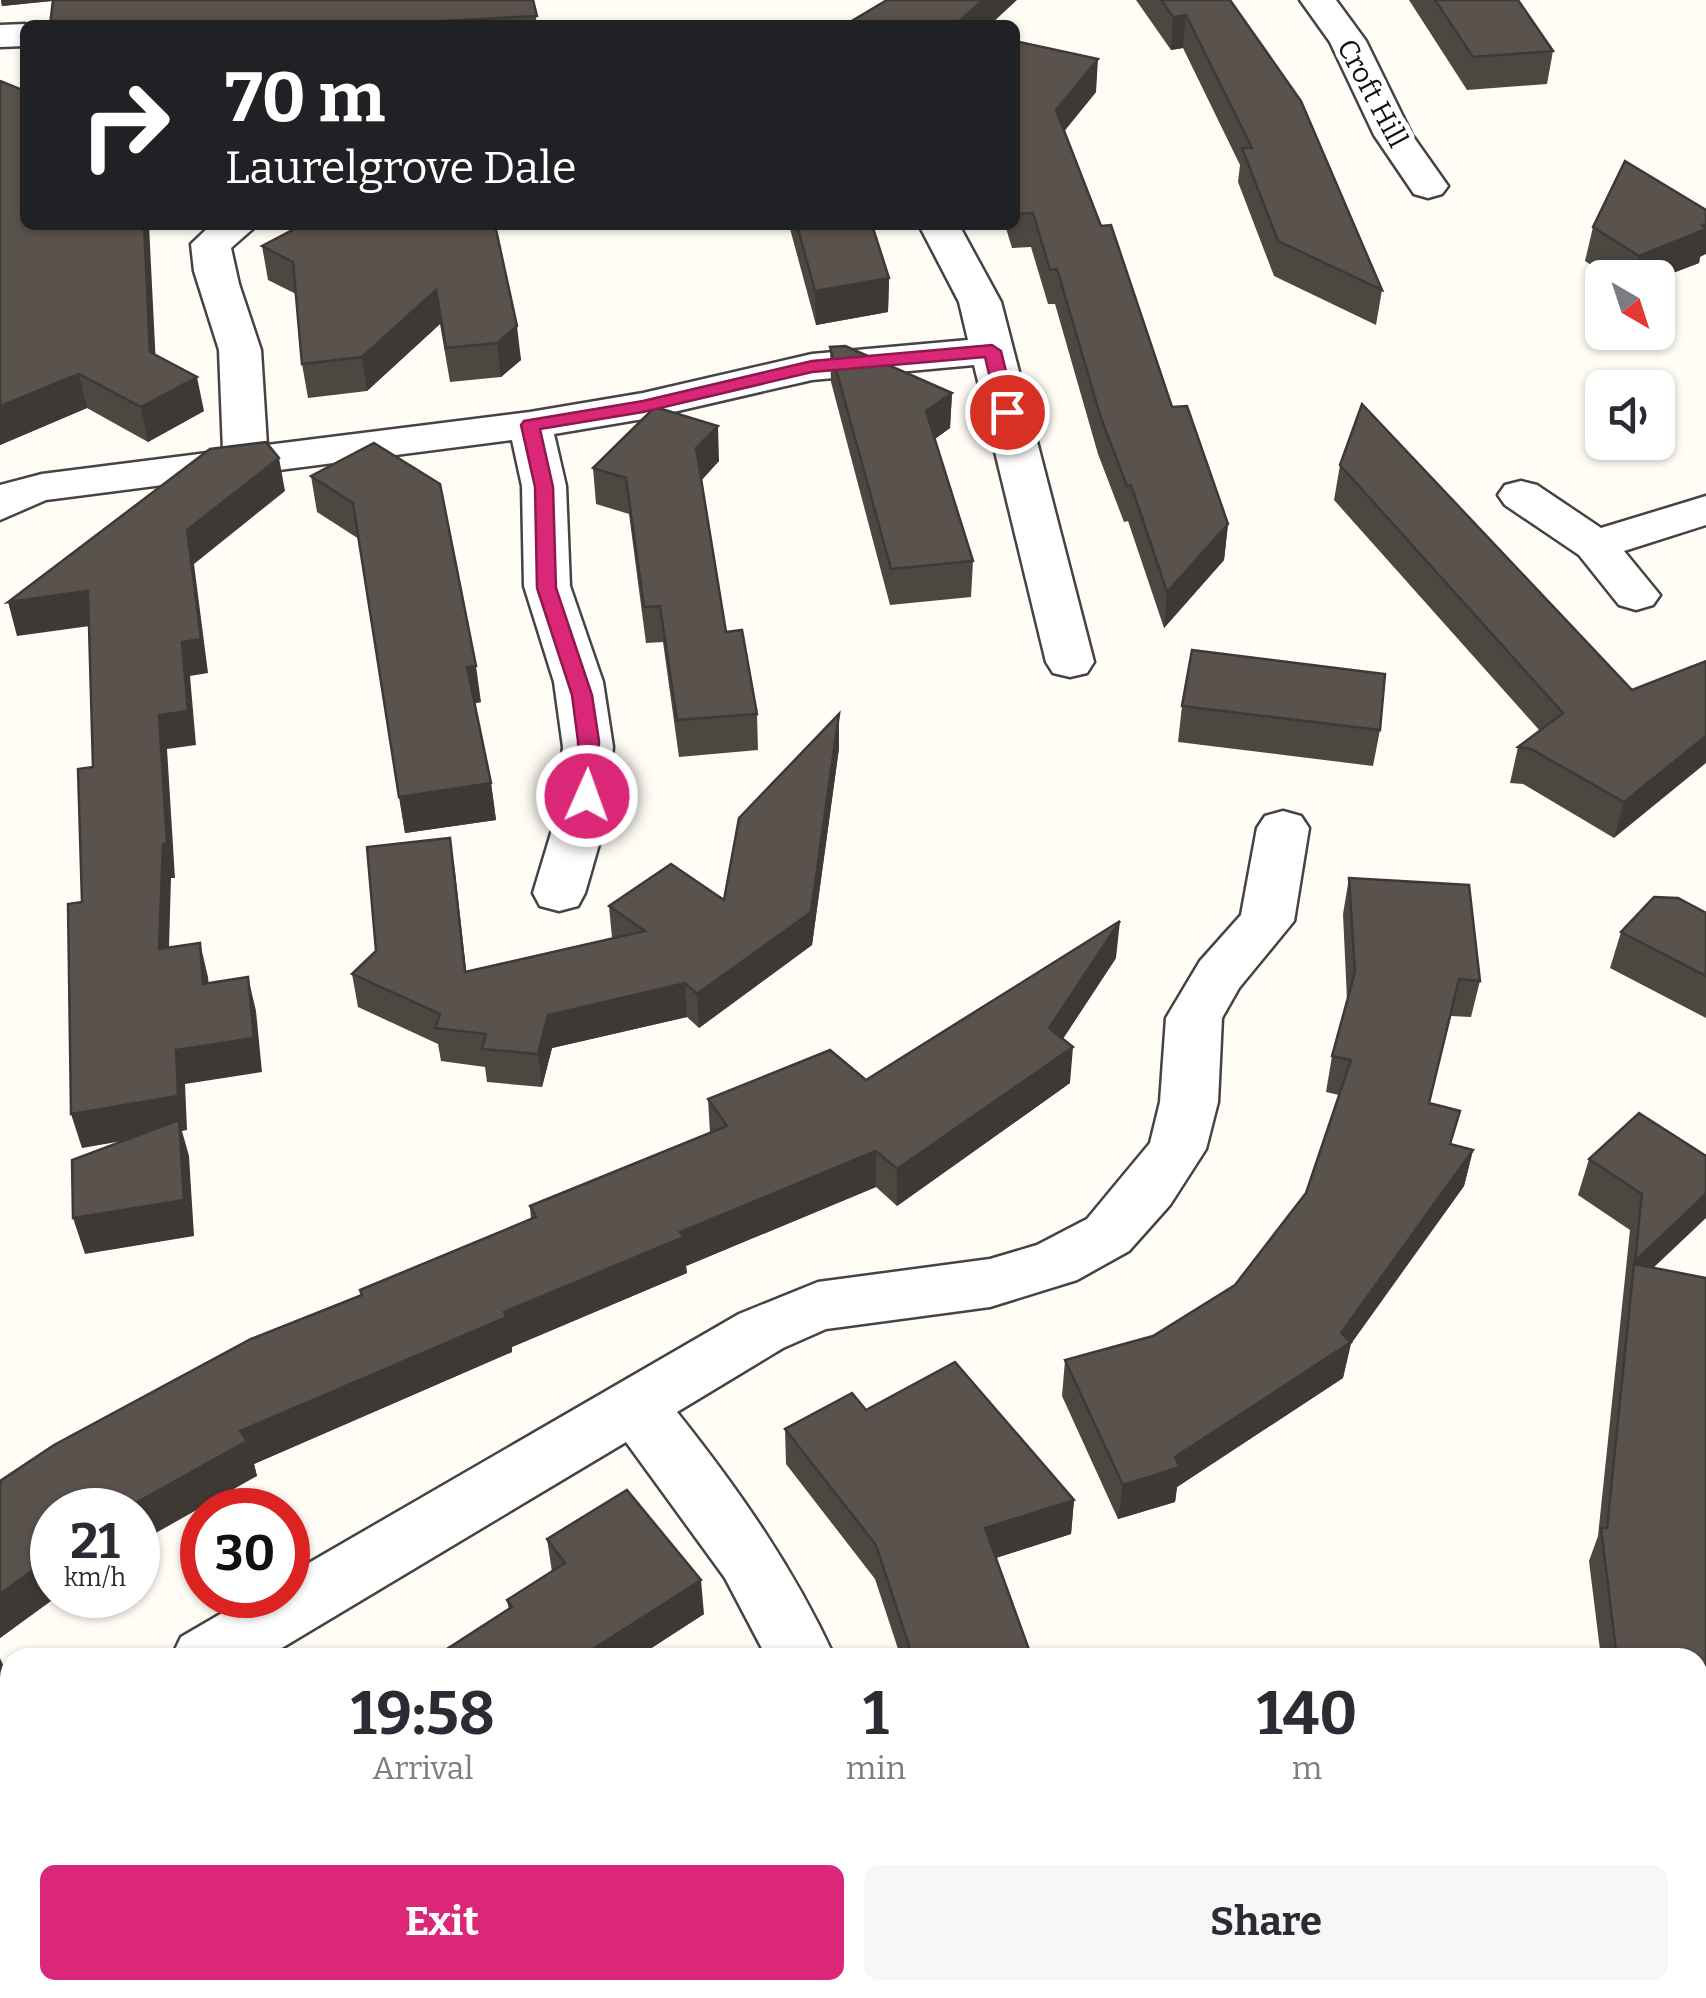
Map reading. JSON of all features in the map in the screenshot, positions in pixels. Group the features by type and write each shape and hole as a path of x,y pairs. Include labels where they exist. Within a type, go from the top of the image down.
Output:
{"street":[{"name":"Croft Hill","path":"1318,0 1348,41 1392,136 1428,186"},
{"path":"230,230 211,244 211,262 239,348 246,393 245,461"},
{"path":"942,230 980,302 1070,662"},
{"path":"0,506 14,495 42,487 530,425 643,406 812,367 992,351"},
{"path":"530,425 544,487 547,588 582,695 588,741 587,796 576,846 559,892"},
{"path":"1521,495 1595,544 1636,595"},
{"path":"1595,544 1706,510"},
{"path":"219,1648 760,1331 818,1306 990,1283 1056,1263 1108,1235 1177,1150 1189,1102 1194,1018 1219,975 1267,921 1283,828"},
{"path":"636,1406 730,1531 776,1601 797,1648"}],"building":[{"path":"53,0 533,0 537,16 464,20 51,20"},
{"path":"887,0 983,0 961,20 853,20"},
{"path":"1161,0 1230,0 1301,101 1382,290 1278,241 1242,148 1252,148 1186,15 1173,17"},
{"path":"1435,0 1518,0 1553,51 1473,57"},
{"path":"1020,42 1098,59 1056,110 1101,226 1111,225 1172,407 1187,406 1228,524 1167,592 1131,485 1127,486 1101,418 1057,269 1050,270 1033,213 1020,214"},
{"path":"0,81 20,89 20,230 144,230 150,352 197,377 141,407 79,374 0,406"},
{"path":"1625,161 1706,210 1706,224 1702,225 1706,229 1639,256 1593,227"},
{"path":"292,230 496,230 517,326 497,343 446,348 436,290 362,357 302,364 293,262 262,246"},
{"path":"798,230 874,230 889,278 815,291"},
{"path":"845,346 952,393 926,411 973,561 891,569 830,347"},
{"path":"1362,404 1632,690 1706,661 1706,736 1624,802 1531,749 1518,747 1563,713 1340,465"},
{"path":"655,407 718,426 696,448 726,632 742,630 757,714 677,720 660,606 644,607 626,478 593,468"},
{"path":"266,442 279,458 187,530 201,639 182,642 188,711 159,715 167,844 163,844 159,949 200,943 203,984 248,977 254,1038 176,1050 178,1096 71,1114 68,904 82,902 78,769 93,767 88,591 8,602 210,449"},
{"path":"374,443 440,484 476,666 467,667 491,783 399,797 353,503 311,476"},
{"path":"1192,650 1385,674 1380,730 1182,706"},
{"path":"839,714 811,912 697,994 685,983 548,1015 538,1054 482,1049 486,1034 435,1028 440,1014 352,974 376,951 367,847 450,838 465,972 645,931 609,906 671,864 724,900 739,818"},
{"path":"1349,878 1469,885 1480,981 1459,979 1429,1103 1460,1111 1450,1144 1473,1150 1341,1333 1351,1342 1175,1457 1180,1467 1123,1485 1065,1360 1153,1336 1235,1285 1306,1193 1351,1060 1332,1056 1355,972"},
{"path":"1654,897 1678,898 1706,913 1706,976 1621,932"},
{"path":"1120,921 1049,1028 1073,1047 897,1169 876,1151 680,1232 684,1237 504,1312 507,1317 240,1431 247,1441 160,1489 30,1488 30,1572 0,1594 0,1481 54,1445 251,1339 362,1295 360,1290 536,1217 530,1206 727,1126 708,1099 830,1050 866,1080"},
{"path":"1639,1113 1706,1156 1706,1194 1635,1261 1642,1194 1589,1159"},
{"path":"179,1120 184,1200 73,1218 72,1160"},
{"path":"1634,1264 1706,1278 1706,1648 1616,1648 1601,1528 1607,1528"},
{"path":"955,1362 1074,1500 985,1528 1028,1648 910,1648 876,1545 785,1429 852,1393 866,1410"},
{"path":"627,1490 701,1580 595,1648 448,1648 512,1607 507,1600 565,1563 547,1539"}],"route":[{"path":"587,796 588,741 582,695 547,588 544,487 530,425 643,406 812,367 992,351 1007,412"}]}
